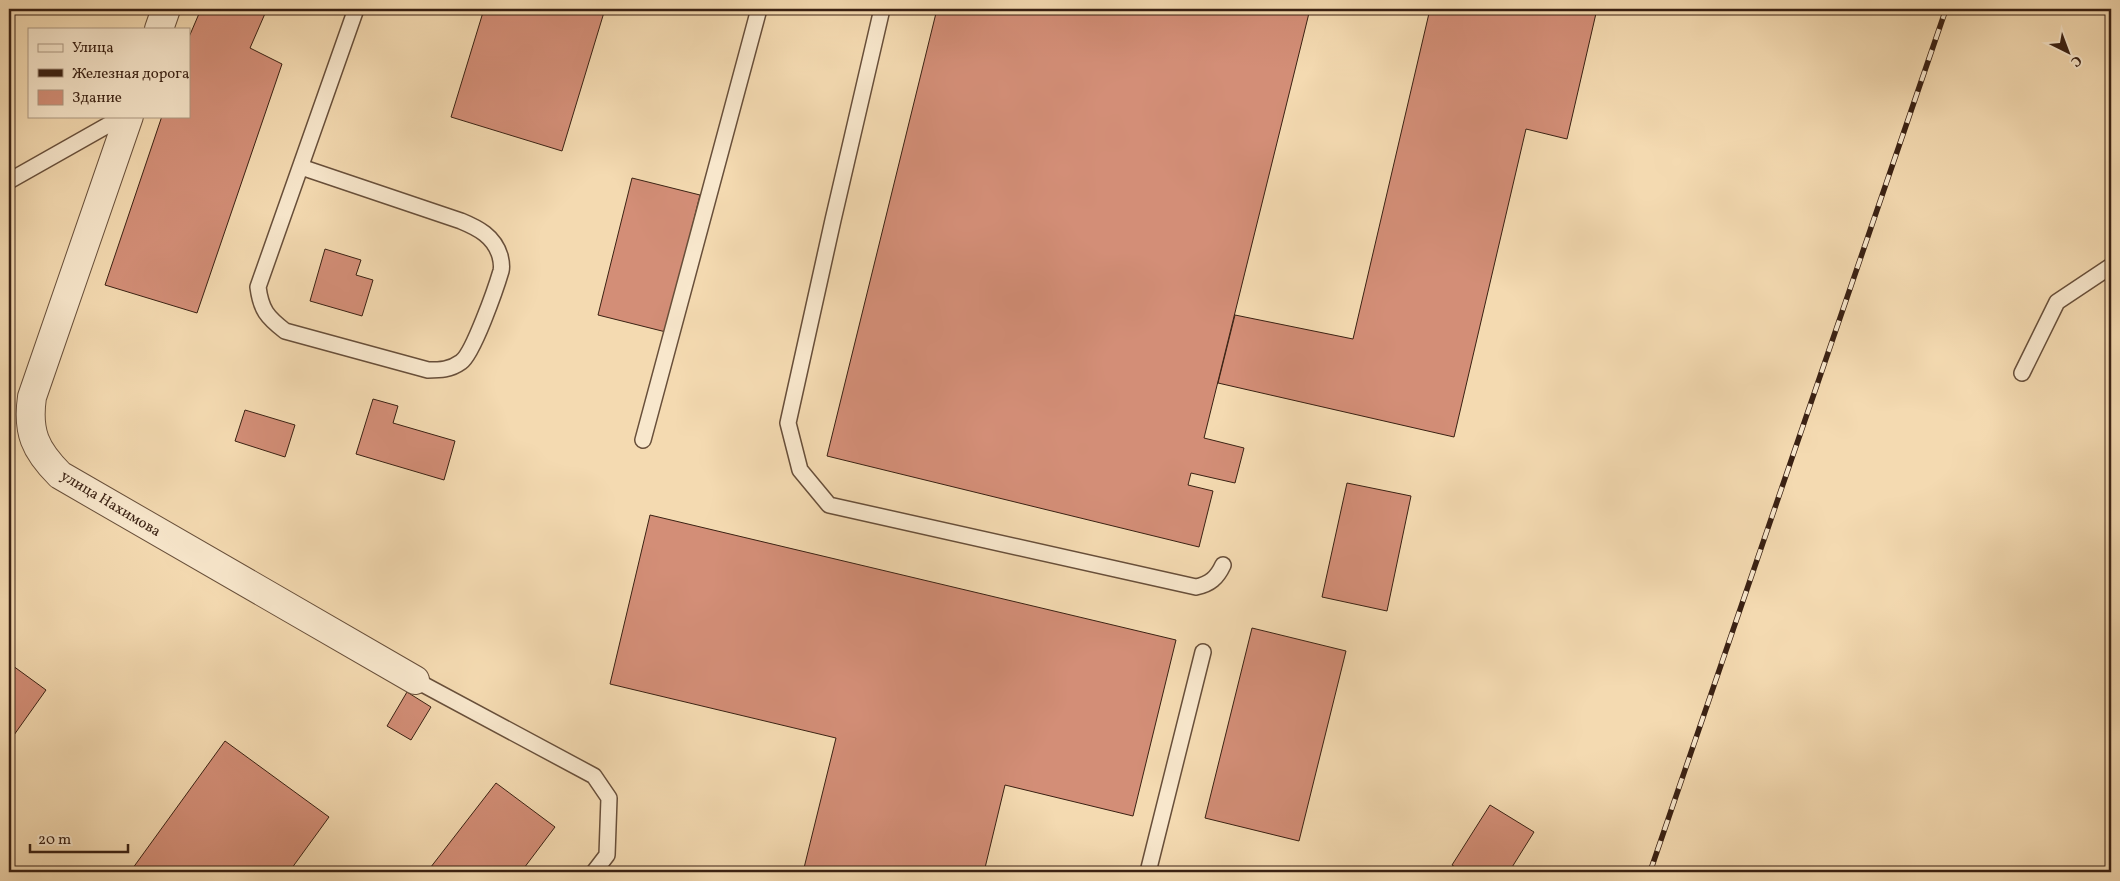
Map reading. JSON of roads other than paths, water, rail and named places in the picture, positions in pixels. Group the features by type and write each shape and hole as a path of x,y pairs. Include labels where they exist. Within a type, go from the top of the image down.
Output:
{"street":[{"path":"159,28 166,9"},
{"name":"улица Нахимова","path":"128,118 32,397 31,431 36,445 45,459 60,474 415,680"}],"lane":[{"path":"301,167 461,221 481,230 493,241 500,255 502,269 474,344 462,361 446,370 428,370 285,331 268,318 260,302 258,287 356,9"},
{"path":"643,440 759,9"},
{"path":"882,9 788,423 800,470 829,505 1196,587 1212,581 1218,575 1223,565"},
{"path":"9,181 120,118"},
{"path":"2022,373 2057,302 2111,266"},
{"path":"1148,872 1203,652"},
{"path":"415,680 594,776 609,798 607,855 594,872"}],"railway":[{"path":"1650,872 1946,9"}]}
